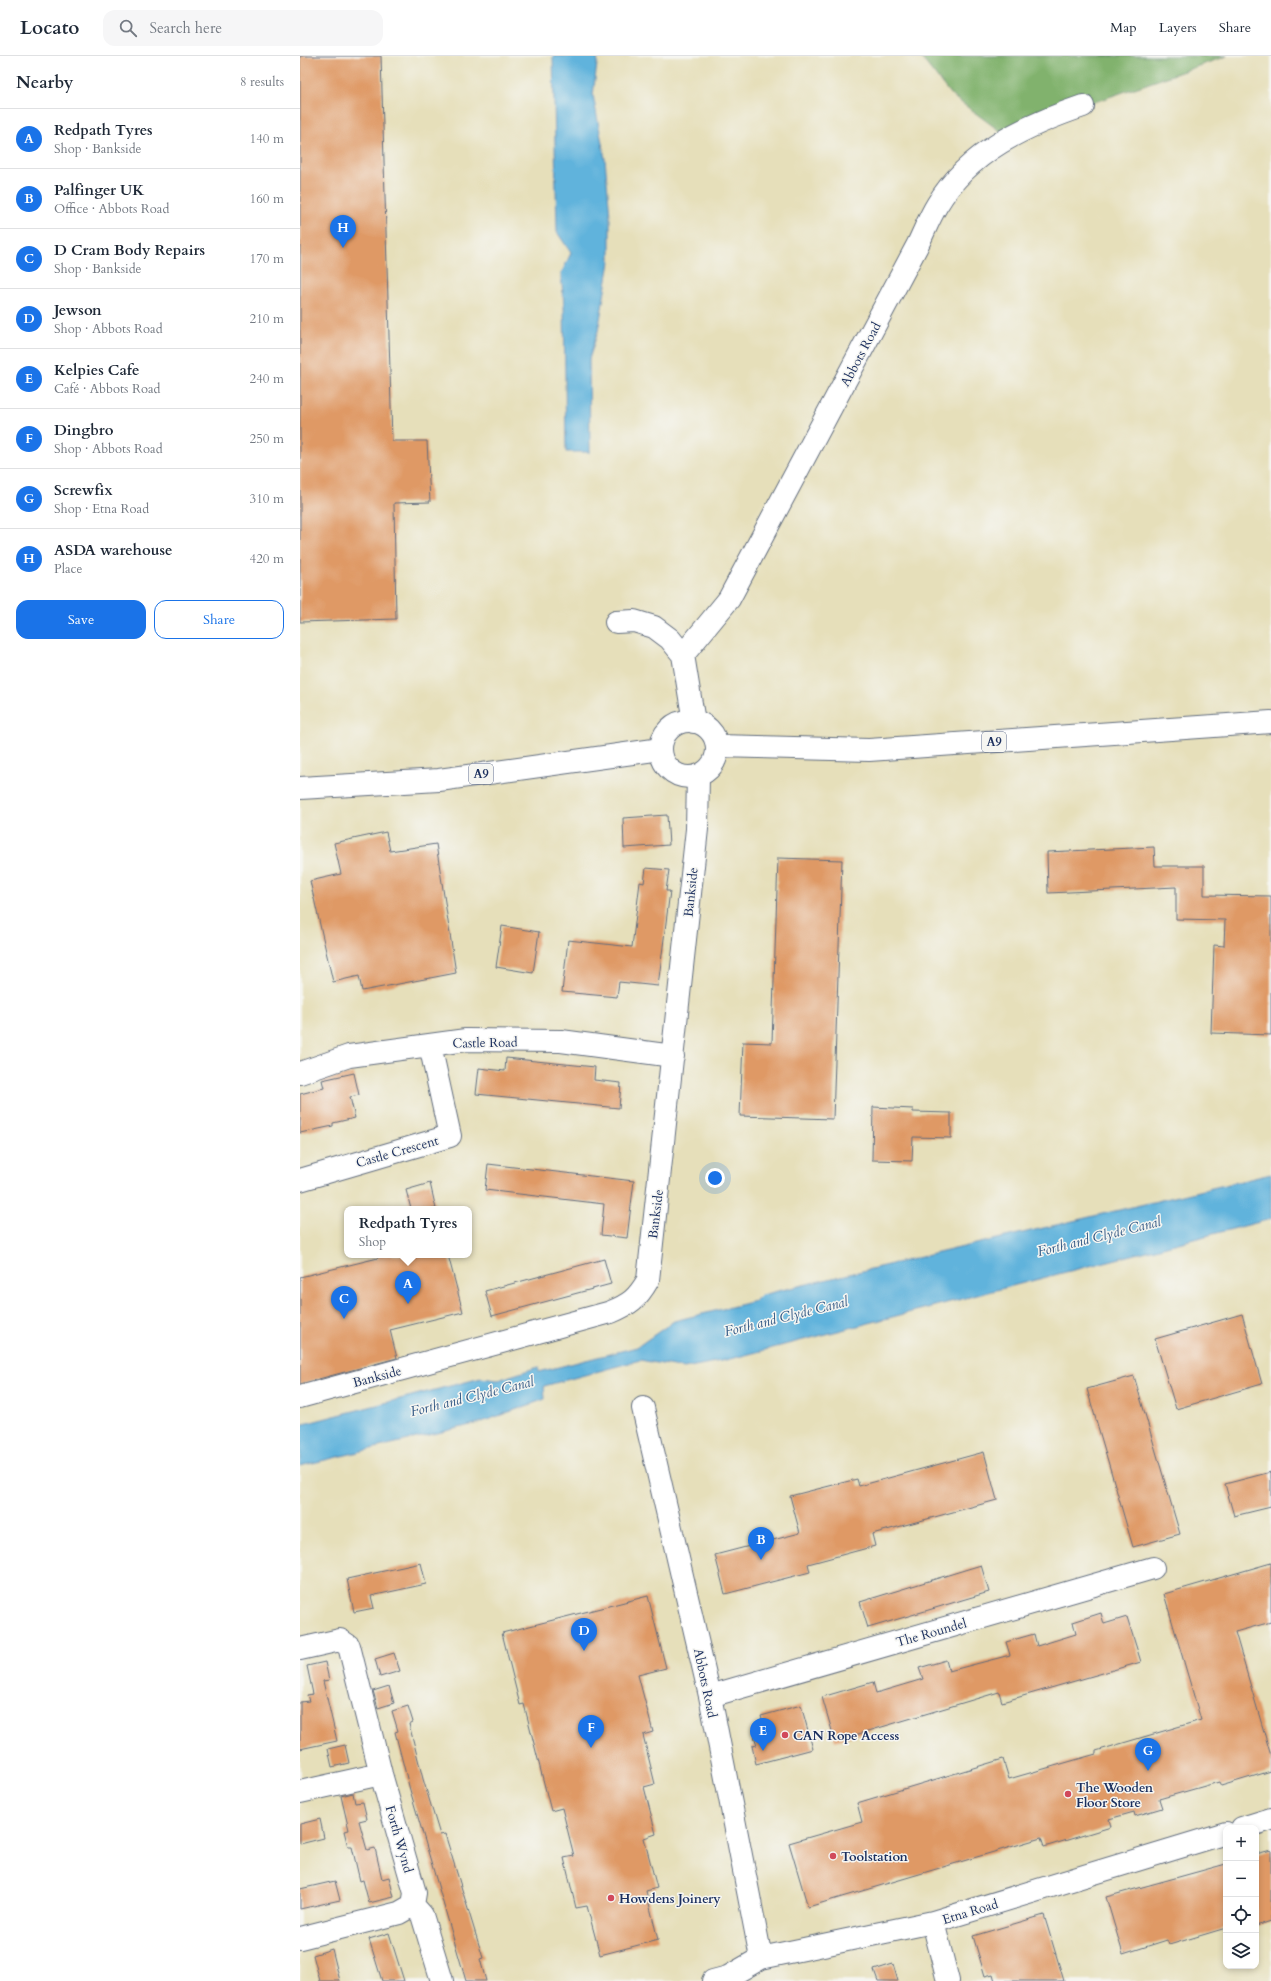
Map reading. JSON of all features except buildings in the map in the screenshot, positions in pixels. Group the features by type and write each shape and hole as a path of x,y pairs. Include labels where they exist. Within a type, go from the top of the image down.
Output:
{"street":[{"name":"Abbots Road","path":"683,655 729,599 917,246 937,204 964,170 1008,137 1049,118 1083,106"},
{"path":"616,622 634,621 654,627 670,639 683,655 694,722"},
{"path":"684,722 694,722 703,725 711,731 718,746 717,756 713,765 706,772 698,776 687,778 673,772 663,760 661,749 663,740 668,731 675,725 684,722"},
{"name":"A9","path":"718,746 869,750 1271,722"},
{"name":"A9","path":"300,788 439,780 661,749"},
{"name":"Bankside","path":"300,1397 611,1312 627,1305 639,1296 648,1280 697,829 698,776"},
{"name":"Castle Road","path":"300,1073 349,1056 466,1040 561,1042 673,1056"},
{"name":"Castle Crescent","path":"300,1180 450,1136 430,1045"},
{"name":"Abbots Road","path":"643,1408 710,1696 761,1958"},
{"name":"The Roundel","path":"710,1696 1153,1568"},
{"name":"Forth Wynd","path":"300,1649 340,1640 349,1646 381,1774 415,1893 413,1905"},
{"path":"300,1792 381,1774"},
{"path":"1252,1825 1271,1819"},
{"name":"Etna Road","path":"713,1981 728,1977 761,1958 933,1922 1223,1834"},
{"path":"300,1938 399,1913 413,1905 422,1915 442,1981"},
{"path":"933,1922 948,1981"}],"green space":[{"path":"920,56 1227,56 1083,106 1008,137 951,95"}],"water":[{"path":"553,56 598,56 593,95 605,159 610,216 610,262 598,331 589,359 590,452 566,452 564,304 561,274 571,253 557,232"},
{"name":"Forth and Clyde Canal","path":"1271,1174 1271,1219 726,1360 684,1368 640,1360 544,1386 545,1399 479,1423 300,1466 300,1425 481,1378 498,1380 538,1367 539,1372 637,1347 674,1321 755,1301 761,1295"}],"place":[{"name":"ASDA warehouse","path":"343,248"},
{"name":"Redpath Tyres","path":"408,1304"},
{"name":"D Cram Body Repairs","path":"344,1319"},
{"name":"Palfinger UK","path":"761,1560"},
{"name":"Jewson","path":"584,1651"},
{"name":"CAN Rope Access","path":"785,1735"},
{"name":"Dingbro","path":"591,1748"},
{"name":"Kelpies Cafe","path":"763,1751"},
{"name":"Screwfix","path":"1148,1771"},
{"name":"The Wooden Floor Store","path":"1068,1794"},
{"name":"Toolstation","path":"833,1856"},
{"name":"Howdens Joinery","path":"611,1898"}]}
